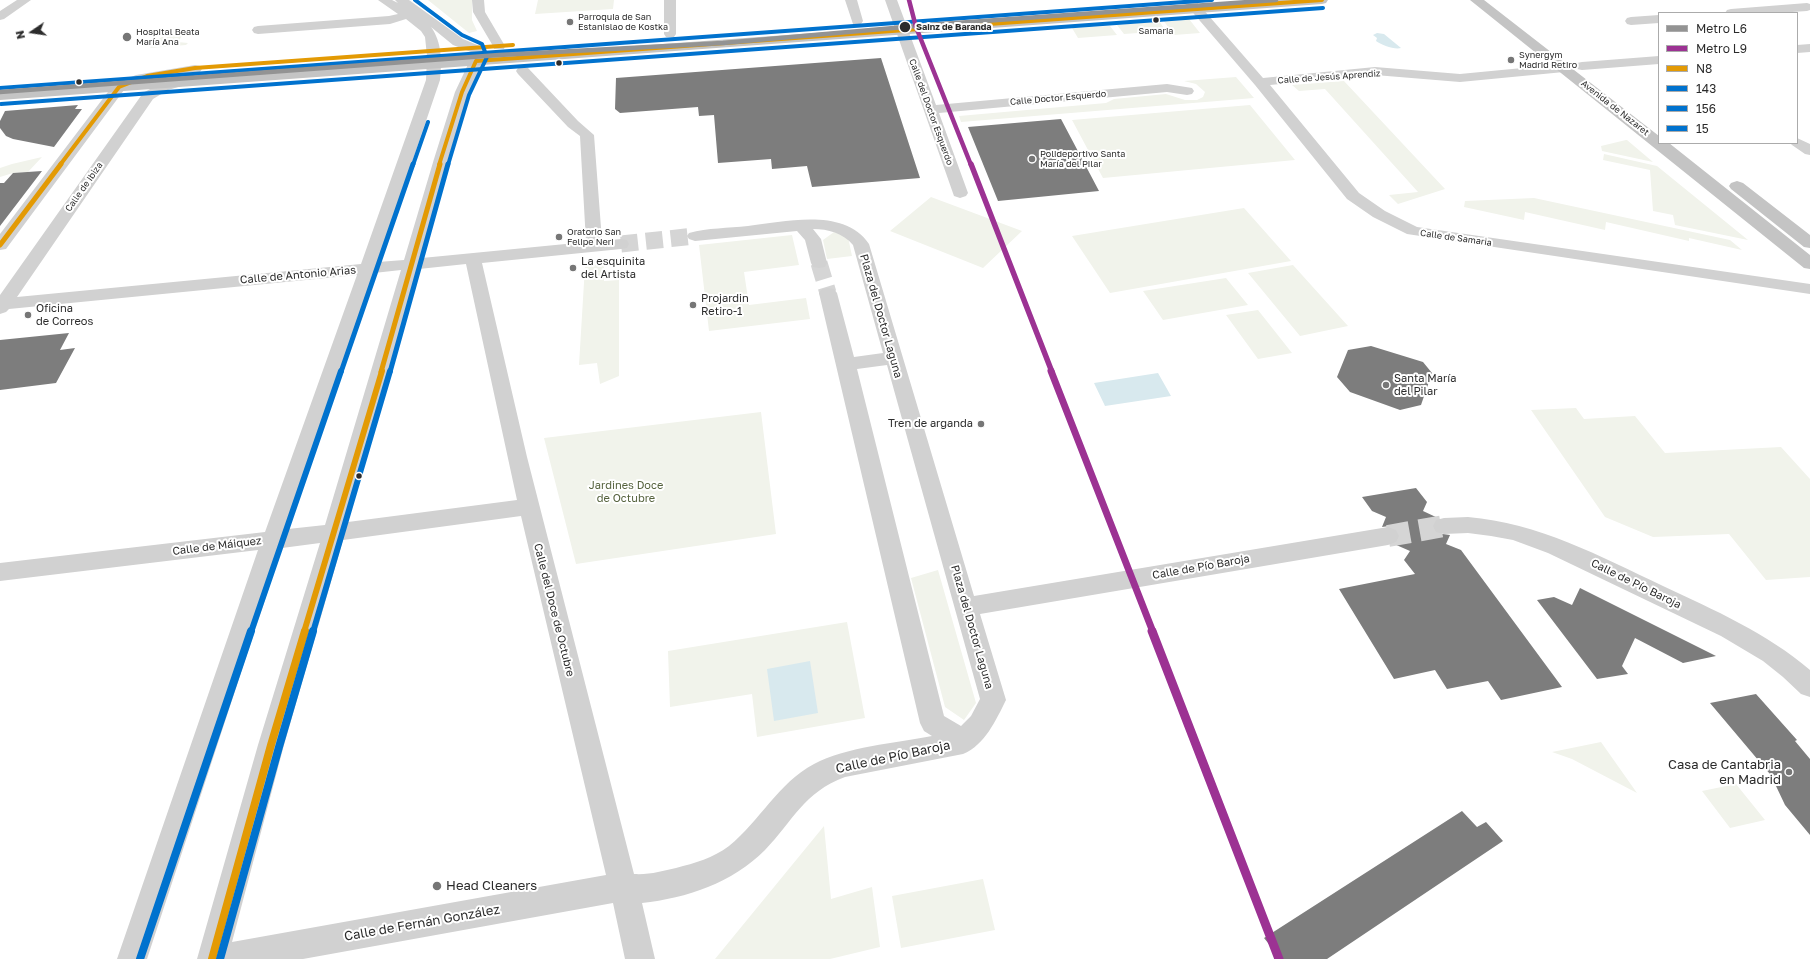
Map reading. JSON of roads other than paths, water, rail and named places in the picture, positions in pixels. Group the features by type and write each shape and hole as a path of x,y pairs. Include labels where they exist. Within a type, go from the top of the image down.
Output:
{"main road":[{"path":"475,55 499,46 1143,0"},
{"path":"0,96 180,82 475,55 670,48 902,32 1192,5 1322,0"},
{"name":"Avenida de Nazaret","path":"1476,0 1574,68 1599,79"},
{"name":"Avenida de Nazaret","path":"1495,0 1658,142"},
{"path":"670,34 670,48"},
{"path":"0,84 195,68 434,58"},
{"name":"Avenida de Nazaret","path":"1660,144 1810,264"},
{"path":"1682,144 1810,243"}],"street":[{"path":"0,16 26,0"},
{"path":"132,959 273,540 433,80 434,58 429,32 384,0"},
{"path":"212,959 271,745 441,160 475,55 430,20 401,0"},
{"path":"478,0 479,12 499,46"},
{"path":"670,0 670,34"},
{"path":"851,0 857,20"},
{"name":"Calle del Doctor Esquerdo","path":"891,0 960,193"},
{"path":"1794,0 1808,8"},
{"name":"Calle de Samaria","path":"1192,5 1260,82 1353,196 1379,214 1413,231 1810,289"},
{"path":"1746,12 1808,8"},
{"path":"258,30 390,20 406,15"},
{"path":"1630,21 1658,19"},
{"path":"1798,49 1810,48"},
{"name":"Calle de Jesús Aprendiz","path":"1260,82 1375,72 1460,78 1658,60"},
{"path":"0,245 119,87 136,79 195,68"},
{"path":"523,71 573,124 587,135 595,247"},
{"name":"Calle de Ibiza","path":"1,305 148,96 158,89 180,82"},
{"name":"Calle Doctor Esquerdo","path":"930,110 1167,88 1187,91"},
{"path":"1803,138 1810,151"},
{"name":"Plaza del Doctor Laguna","path":"695,236 815,224 833,226 856,237 860,244 993,700 980,724 963,742"},
{"path":"800,225 813,239 820,263"},
{"name":"Calle de Antonio Arias","path":"1,305 621,244"},
{"name":"Calle del Doce de Octubre","path":"473,259 529,507 624,887 640,959"},
{"path":"828,293 933,723 963,742"},
{"path":"846,364 893,358"},
{"name":"Calle de Máiquez","path":"0,572 273,540 529,507"},
{"name":"Calle de Pío Baroja","path":"1444,526 1488,526 1554,544 1729,628 1779,660 1810,686"},
{"name":"Calle de Pío Baroja","path":"966,607 1388,536"},
{"name":"Calle de Pío Baroja","path":"624,887 642,889 661,886 700,876 719,868 738,856 756,839 794,794 823,773 845,765 963,742"},
{"name":"Calle de Fernán González","path":"220,959 624,887"}],"tunnel":[{"path":"621,244 695,236"},
{"path":"819,263 828,293"},
{"path":"1388,536 1444,526"}],"metro line":[{"name":"L9","path":"909,0 916,27 959,133 1279,959"},
{"name":"L6","path":"0,92 499,55 723,43 928,25 1276,0"}],"place":[{"name":"Samaria","path":"1156,20"},
{"name":"Parroquia de San Estanislao de Kostka","path":"570,22"},
{"name":"Sainz de Baranda","path":"905,27"},
{"name":"Hospital Beata María Ana","path":"127,37"},
{"name":"Synergym Madrid Retiro","path":"1511,60"},
{"name":"Polideportivo Santa María del Pilar","path":"1032,159"},
{"name":"Oratorio San Felipe Neri","path":"559,237"},
{"name":"La esquinita del Artista","path":"573,268"},
{"name":"Projardin Retiro-1","path":"693,305"},
{"name":"Oficina de Correos","path":"28,315"},
{"name":"Santa María del Pilar","path":"1386,385"},
{"name":"Tren de arganda","path":"981,424"},
{"name":"Casa de Cantabria en Madrid","path":"1789,772"},
{"name":"Head Cleaners","path":"437,886"}],"park label":[{"name":"Jardines Doce de Octubre","path":"626,492"}]}
